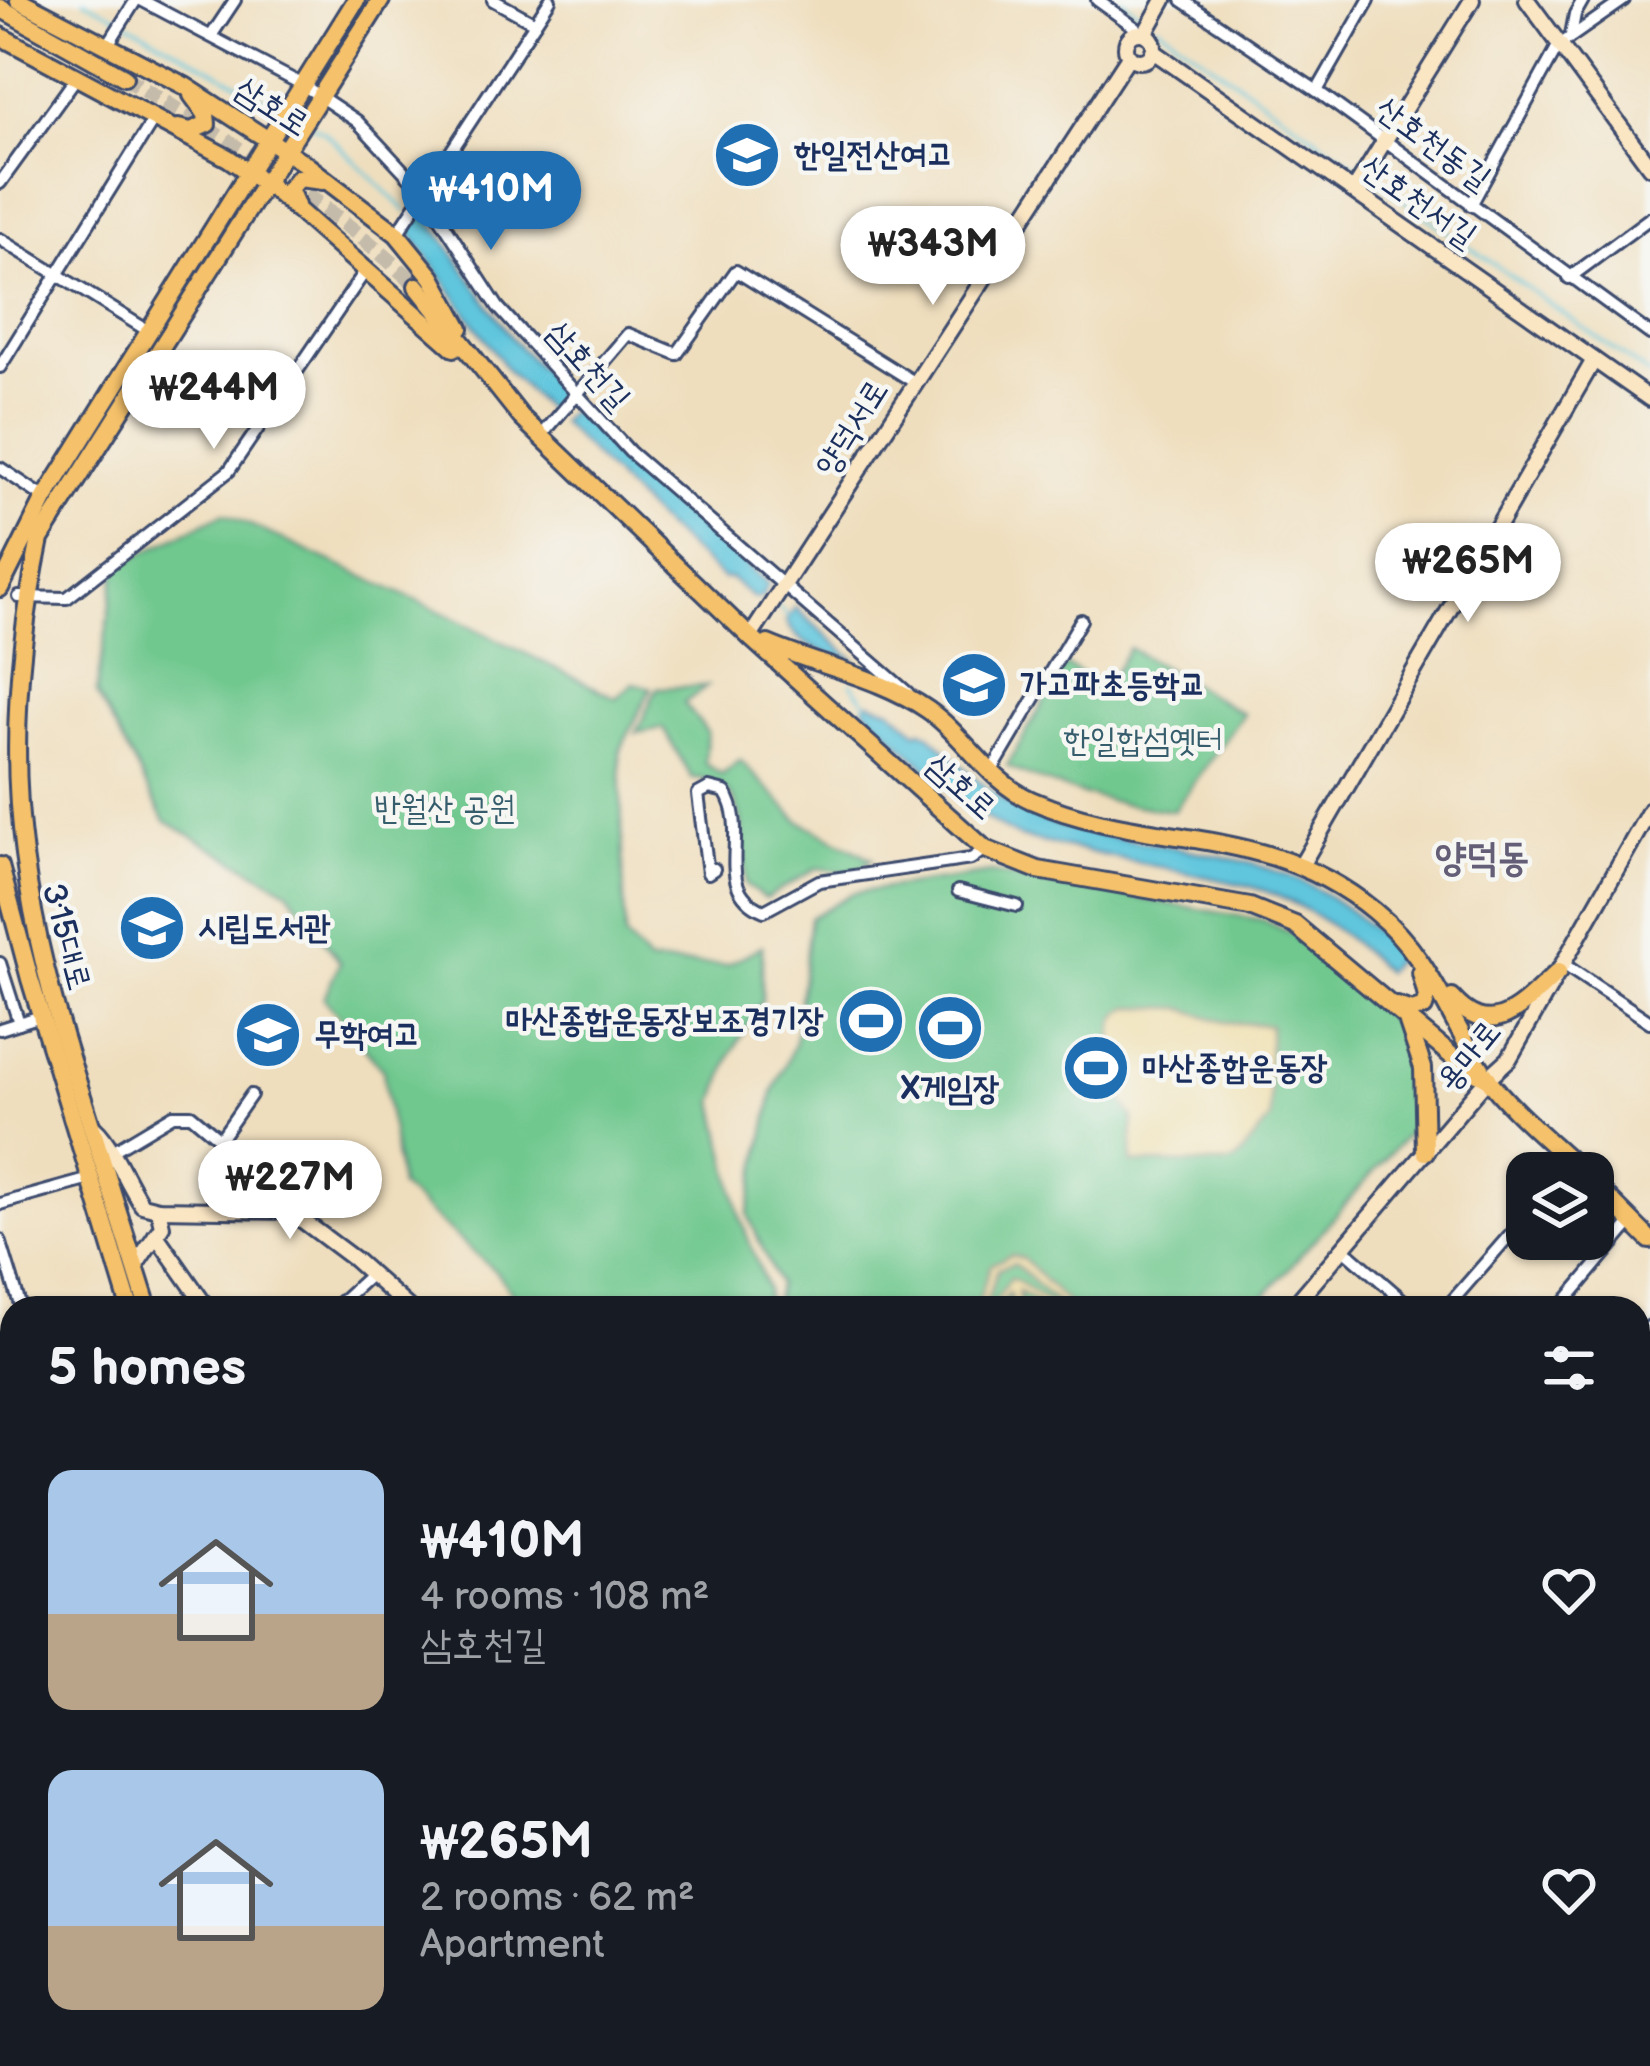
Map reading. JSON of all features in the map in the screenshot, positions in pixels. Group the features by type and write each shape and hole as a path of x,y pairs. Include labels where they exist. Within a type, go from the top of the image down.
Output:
{"main road":[{"name":"삼호로","path":"19,0 109,43 281,142 400,231 432,277 486,376"},
{"path":"281,142 302,88 356,0"},
{"path":"19,597 0,589 45,498 249,173 320,100 381,0"},
{"path":"0,8 124,77"},
{"name":"삼호로","path":"0,36 163,121 249,173 303,215 486,376 750,637 985,849 1038,870 1271,914 1295,925 1465,1067 1488,1078"},
{"path":"163,121 191,130 206,124 206,114 185,86"},
{"name":"3·15대로","path":"144,1296 44,975 9,824 2,716 7,616 19,597 40,538 265,184 281,142"},
{"path":"303,215 289,189 298,178 330,183"},
{"name":"삼호로","path":"417,286 486,376"},
{"name":"삼호로","path":"750,637 888,690 928,711 1018,794 1055,809 1210,839 1302,864 1356,896 1414,951 1488,1078 1556,1152"},
{"path":"848,723 837,709 839,688 856,684 888,690"},
{"name":"3·15대로","path":"0,866 126,1296"},
{"path":"1414,951 1427,1003 1412,1011 1398,1011 1423,1068 1425,1152"},
{"path":"1430,972 1462,1010 1493,1019 1515,1012 1561,968"},
{"path":"1614,1204 1650,1240"}],"street":[{"path":"212,36 235,0"},
{"path":"493,0 536,23"},
{"path":"400,231 550,0"},
{"path":"1096,0 1146,32 1153,51 1140,61 1129,56 1128,39 1146,32 1164,0"},
{"name":"산호천동길","path":"1182,0 1317,91 1650,334"},
{"path":"1317,91 1369,0"},
{"path":"1358,184 1472,0"},
{"path":"1527,0 1564,41 1650,167"},
{"path":"1471,205 1583,0"},
{"path":"1564,41 1624,0"},
{"path":"109,43 137,1"},
{"name":"삼호천길","path":"137,1 212,36 357,121 422,196 498,307 574,398 660,481 928,711"},
{"name":"산호천서길","path":"1153,51 1358,184 1650,399"},
{"name":"양덕서로","path":"750,637 1129,56"},
{"path":"0,183 76,78"},
{"path":"0,367 163,121"},
{"path":"1569,278 1650,218"},
{"path":"0,239 150,332"},
{"path":"19,597 67,598 229,471 366,270"},
{"path":"542,435 628,334 676,354 736,271 914,382"},
{"path":"1302,864 1594,360"},
{"path":"0,468 45,498"},
{"path":"992,772 1081,620"},
{"path":"714,869 708,873 698,794 709,788 724,792 735,808 736,887 748,904 764,910 819,881 971,859 985,849"},
{"name":"용마로","path":"1302,1296 1509,1059 1650,810"},
{"path":"958,891 1017,905"},
{"path":"0,963 19,1023"},
{"path":"1561,968 1650,1022"},
{"path":"0,1028 41,1016"},
{"path":"221,1138 250,1095"},
{"path":"111,1152 184,1113 284,1192 290,1211 395,1296"},
{"path":"92,1126 102,1132 142,1205 290,1211"},
{"path":"0,1204 90,1179"},
{"path":"135,1266 162,1226 158,1209"},
{"path":"1570,1296 1632,1222"},
{"path":"156,1235 199,1296"},
{"path":"1456,1296 1506,1239"},
{"path":"0,1240 17,1296"},
{"path":"1343,1248 1398,1296"},
{"path":"347,1296 370,1275"}],"green space":[{"name":"반월산 공원","path":"224,513 616,698 634,683 651,688 620,751 625,937 649,963 727,965 762,946 762,1000 731,1054 715,1102 740,1217 767,1296 514,1296 496,1272 400,1187 383,1070 324,998 340,962 288,890 165,821 96,693 117,566"},
{"name":"한일합섬옛터","path":"1129,648 1243,714 1174,811 1089,796 1007,766 1065,665 1105,687"},
{"path":"707,686 684,703 707,732 705,763 722,775 740,760 798,820 872,859 854,873 817,868 765,899 746,885 743,832 734,800 711,781 692,778 663,728 636,733 657,688"},
{"name":"마산종합운동장","path":"991,873 1263,920 1309,942 1404,1022 1412,1128 1265,1296 776,1296 778,1284 748,1215 773,1093 795,1042 810,918 853,893"}],"sand":[{"path":"1130,1007 1181,1008 1224,1022 1269,1025 1270,1119 1237,1160 1226,1164 1132,1163 1133,1117 1119,1086 1113,1043 1117,1018"},
{"path":"1011,1255 1022,1258 1060,1296 1049,1296 1014,1263 998,1269 988,1296 980,1296 991,1265"},
{"path":"1010,1278 1039,1296 1018,1291 1019,1296 999,1296"}],"water":[{"path":"423,209 512,339 565,396 550,413 508,371 409,231"},
{"path":"575,406 650,483 768,584 761,598 753,598 730,578 723,579 560,422"},
{"path":"796,607 856,661 799,638 787,621"},
{"path":"869,702 891,709 917,732 929,734 988,789 1029,815 1055,825 1214,855 1280,873 1339,903 1399,956 1385,972 1325,921 1254,887 1019,837 976,811 937,778 864,707"}],"waterway":[{"path":"84,0 120,18"},
{"path":"1122,0 1149,20"},
{"path":"128,23 282,108"},
{"path":"1157,25 1360,169"},
{"path":"312,125 325,132 406,211"},
{"path":"1368,175 1650,375"},
{"path":"776,605 791,619"},
{"path":"851,683 867,704"}],"tunnel":[{"path":"124,77 313,200 417,286"}],"place":[{"name":"한일전산여고","path":"747,155"},
{"name":"가고파초등학교","path":"974,685"},
{"name":"시립도서관","path":"152,928"},
{"name":"마산종합운동장보조경기장","path":"871,1021"},
{"name":"X게임장","path":"950,1028"},
{"name":"무학여고","path":"268,1035"},
{"name":"마산종합운동장","path":"1096,1068"}],"district":[{"name":"양덕동","path":"1482,858"}]}
